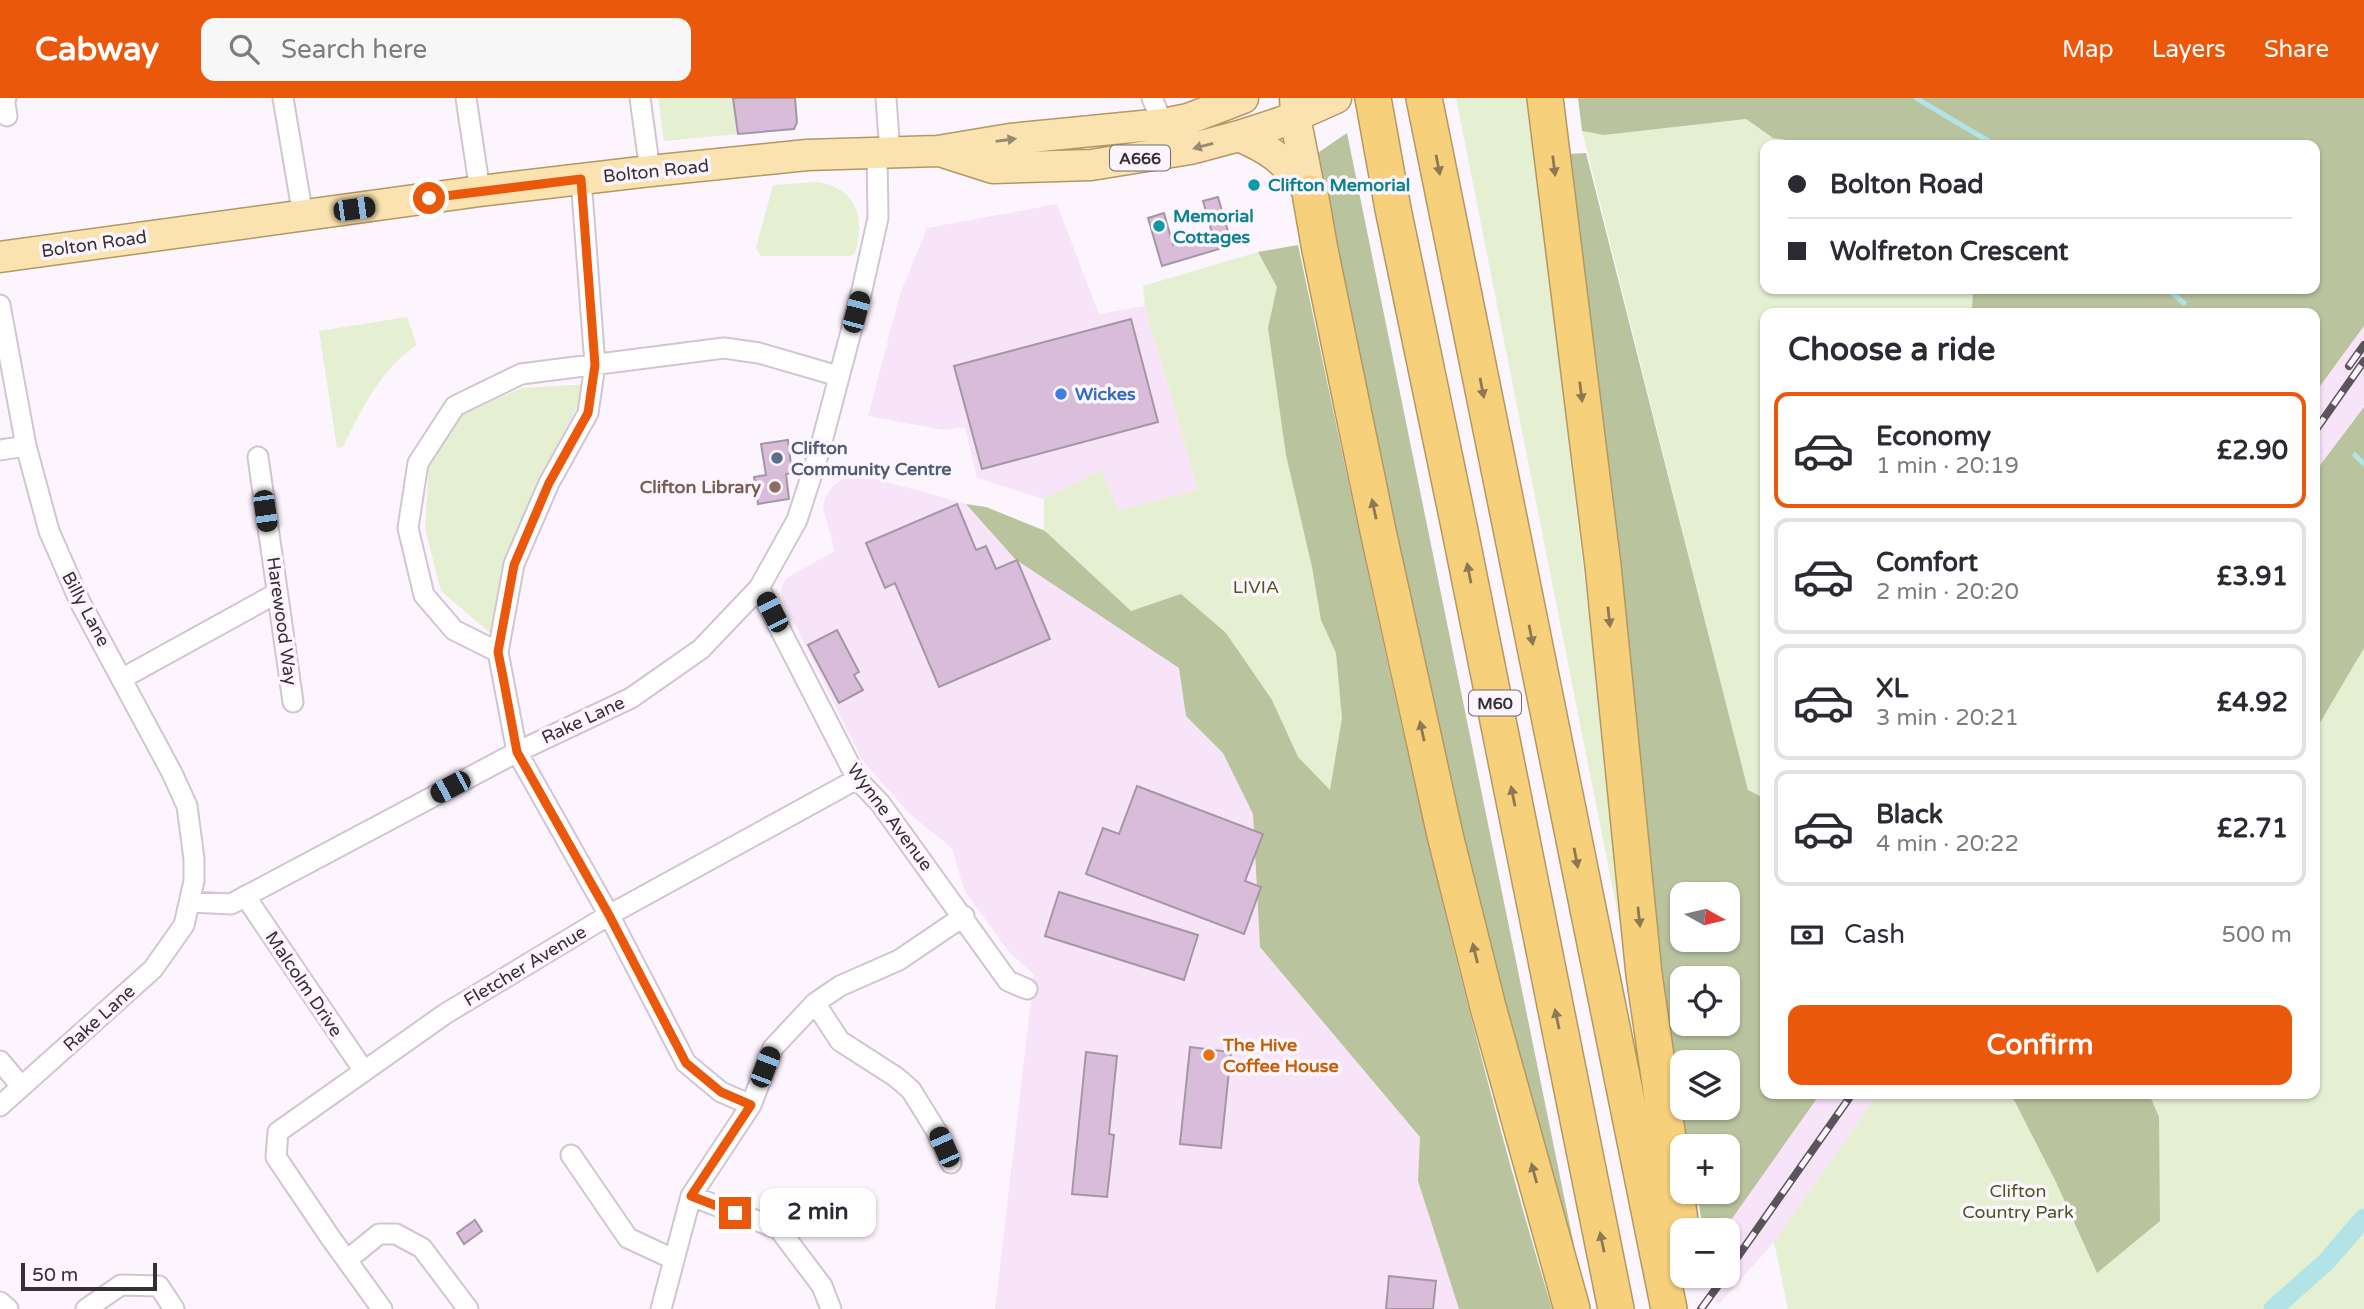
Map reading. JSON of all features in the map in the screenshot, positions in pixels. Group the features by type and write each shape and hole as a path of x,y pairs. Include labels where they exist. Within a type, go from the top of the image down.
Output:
{"highway":[{"name":"M60","path":"1373,98 1392,209 1616,1309"},
{"name":"M60","path":"1424,98 1670,1245"},
{"name":"M60","path":"1545,98 1603,566 1670,1245 1669,1309"},
{"path":"1310,193 1376,518 1445,835 1488,1007 1572,1309"},
{"path":"1688,1288 1690,1309"}],"main road":[{"name":"Bolton Road","path":"0,257 480,191 650,171 807,155 938,150 1157,111 1188,119 1243,98"},
{"name":"Bolton Road","path":"938,150 993,167 1079,166 1190,149 1239,136 1295,107 1336,98"},
{"path":"1295,107 1310,193"},
{"path":"1239,136 1266,148 1280,158 1310,193"}],"street":[{"path":"283,98 303,216"},
{"path":"466,98 480,191"},
{"path":"640,98 650,171"},
{"name":"Rake Lane","path":"0,1106 153,969 184,925 190,902 231,904 517,752 631,698 701,649 759,588 797,520 820,450 862,290 878,218 886,98"},
{"path":"581,179 595,365 588,413 549,483 514,565 498,652 517,752 609,915 686,1063 721,1092 751,1105"},
{"name":"Billy Lane","path":"0,305 26,446 49,531 80,602 123,678 187,806 194,859 190,902"},
{"path":"498,652 454,630 424,595 408,528 418,463 455,406 522,374 724,348 759,353 838,376"},
{"path":"0,450 26,446"},
{"name":"Harewood Way","path":"258,457 293,702"},
{"name":"Wynne Avenue","path":"759,588 857,779 880,803 964,916 1008,981 1027,989"},
{"path":"123,678 277,593"},
{"name":"Fletcher Avenue","path":"346,1260 276,1157 278,1132 445,1014 609,915 857,779"},
{"name":"Malcolm Drive","path":"244,896 364,1071"},
{"path":"661,1309 691,1196 751,1105 773,1048 815,1003 840,986 899,960 964,916"},
{"path":"815,1003 840,1041 896,1076 911,1090 937,1132 951,1163"},
{"path":"0,1061 21,1086"},
{"path":"571,1155 628,1238 673,1259"},
{"path":"691,1196 779,1229 822,1286 831,1309"},
{"path":"382,1309 346,1260 379,1234 396,1234 422,1248 468,1309"},
{"path":"86,1309 121,1285 159,1286 174,1309"},
{"path":"0,1302 8,1309"}],"shaded area":[{"path":"1057,204 1099,314 1145,306 1198,490 1118,510 1102,471 1044,499 977,478 965,427 944,430 868,416 900,294 927,228"},
{"path":"2364,326 2364,407 2320,465 2320,386"},
{"path":"855,476 873,478 966,504 1015,559 1179,668 1186,716 1223,753 1253,814 1260,947 1420,1137 1418,1181 1459,1309 995,1309 1034,975 1009,952 964,890 952,848 910,814 862,760 783,600 781,588 786,578 835,551 823,508 825,498 831,488 841,480"},
{"path":"1816,1099 1874,1099 1774,1242 1740,1280 1740,1218 1732,1218"},
{"path":"1713,1288 1733,1288 1717,1306"}],"green space":[{"path":"658,98 733,98 738,134 664,141"},
{"path":"1456,98 1528,98 1633,991"},
{"path":"1578,98 2364,98 2364,326 2320,386 2320,308 1972,308 1973,294 2320,294 2320,140 1786,140 1773,138 1746,119 1604,135 1582,131"},
{"path":"1746,119 1773,138 1786,140 1760,140 1760,294 1973,294 1973,308 1760,308 1760,796 1748,790 1582,131 1604,135"},
{"path":"1347,133 1587,1309 1581,1309 1436,738 1313,156"},
{"path":"1586,153 1748,790 1760,796 1760,1099 1816,1099 1732,1218 1701,1218 1699,1205 1694,1204 1740,1204 1740,1134 1682,1134 1680,1120 1740,1120 1740,1050 1671,1050 1567,154"},
{"path":"817,182 841,191 855,206 859,228 855,253 850,256 761,256 756,248 773,185"},
{"name":"LIVIA","path":"1298,245 1384,646 1445,913 1478,1046 1552,1309 1459,1309 1418,1181 1420,1137 1260,947 1253,814 1223,753 1186,716 1179,668 1017,560 986,507 1044,530 1044,499 1102,470 1118,510 1198,490 1145,306 1143,286 1258,252"},
{"name":"LIVIA","path":"1298,245 1384,646 1445,913 1478,1046 1552,1309 1459,1309 1418,1181 1420,1137 1260,947 1253,814 1223,753 1186,716 1179,668 1015,559 966,504 986,507 1045,531 1131,611 1181,594 1226,633 1272,700 1298,757 1330,790 1342,718 1336,653 1321,620 1312,567 1286,455 1268,328 1277,287 1258,252"},
{"path":"407,317 417,345 382,378 343,447 337,448 319,331"},
{"path":"589,384 541,477 509,562 494,636 441,591 425,528 429,465 463,413 522,388"},
{"name":"Clifton Country Park","path":"2364,407 2364,1309 1788,1309 1774,1242 1874,1099 2320,1099 2320,465"},
{"path":"2364,407 2364,648 2320,723 2320,465"},
{"path":"2014,1099 2151,1099 2159,1117 2160,1221 2097,1273 2056,1182"}],"building":[{"path":"733,98 795,98 797,122 794,129 738,134"},
{"name":"Memorial Cottages","path":"1218,197 1232,245 1162,266 1148,218 1164,213 1173,245 1212,233 1203,201"},
{"path":"1131,319 1158,422 982,469 954,366"},
{"name":"Clifton Community Centre","path":"788,440 792,473 786,474 789,499 758,504 754,477 766,475 761,444"},
{"path":"957,504 976,550 986,546 996,569 1017,560 1050,639 939,687 895,583 885,588 866,543"},
{"path":"837,630 859,672 854,675 863,690 839,703 808,645"},
{"path":"1137,786 1263,834 1245,881 1261,887 1244,934 1086,874 1103,828 1119,834"},
{"path":"1059,892 1198,935 1184,980 1045,936"},
{"path":"1190,1047 1231,1052 1221,1148 1180,1144"},
{"path":"1086,1052 1117,1056 1109,1134 1114,1135 1107,1197 1072,1194"},
{"path":"475,1220 482,1231 464,1244 457,1233"},
{"path":"1389,1276 1436,1281 1433,1309 1386,1309"}],"waterway":[{"path":"1916,98 1987,140"},
{"path":"2174,294 2184,303"},
{"path":"2355,455 2364,464"},
{"path":"2273,1309 2326,1262 2364,1218"}],"railway":[{"path":"2349,366 2364,345"},
{"path":"2320,424 2364,361"},
{"path":"1740,1253 1848,1099"},
{"path":"1701,1309 1716,1288"}],"place":[{"name":"Clifton Memorial","path":"1254,185"},
{"name":"Memorial Cottages","path":"1159,226"},
{"name":"Wickes","path":"1061,394"},
{"name":"Clifton Community Centre","path":"777,458"},
{"name":"Clifton Library","path":"775,487"},
{"name":"The Hive Coffee House","path":"1209,1055"}],"route":[{"path":"429,198 581,179 595,365 588,413 549,483 514,565 498,652 517,752 609,915 686,1063 721,1092 751,1105 691,1196 735,1213"}]}
